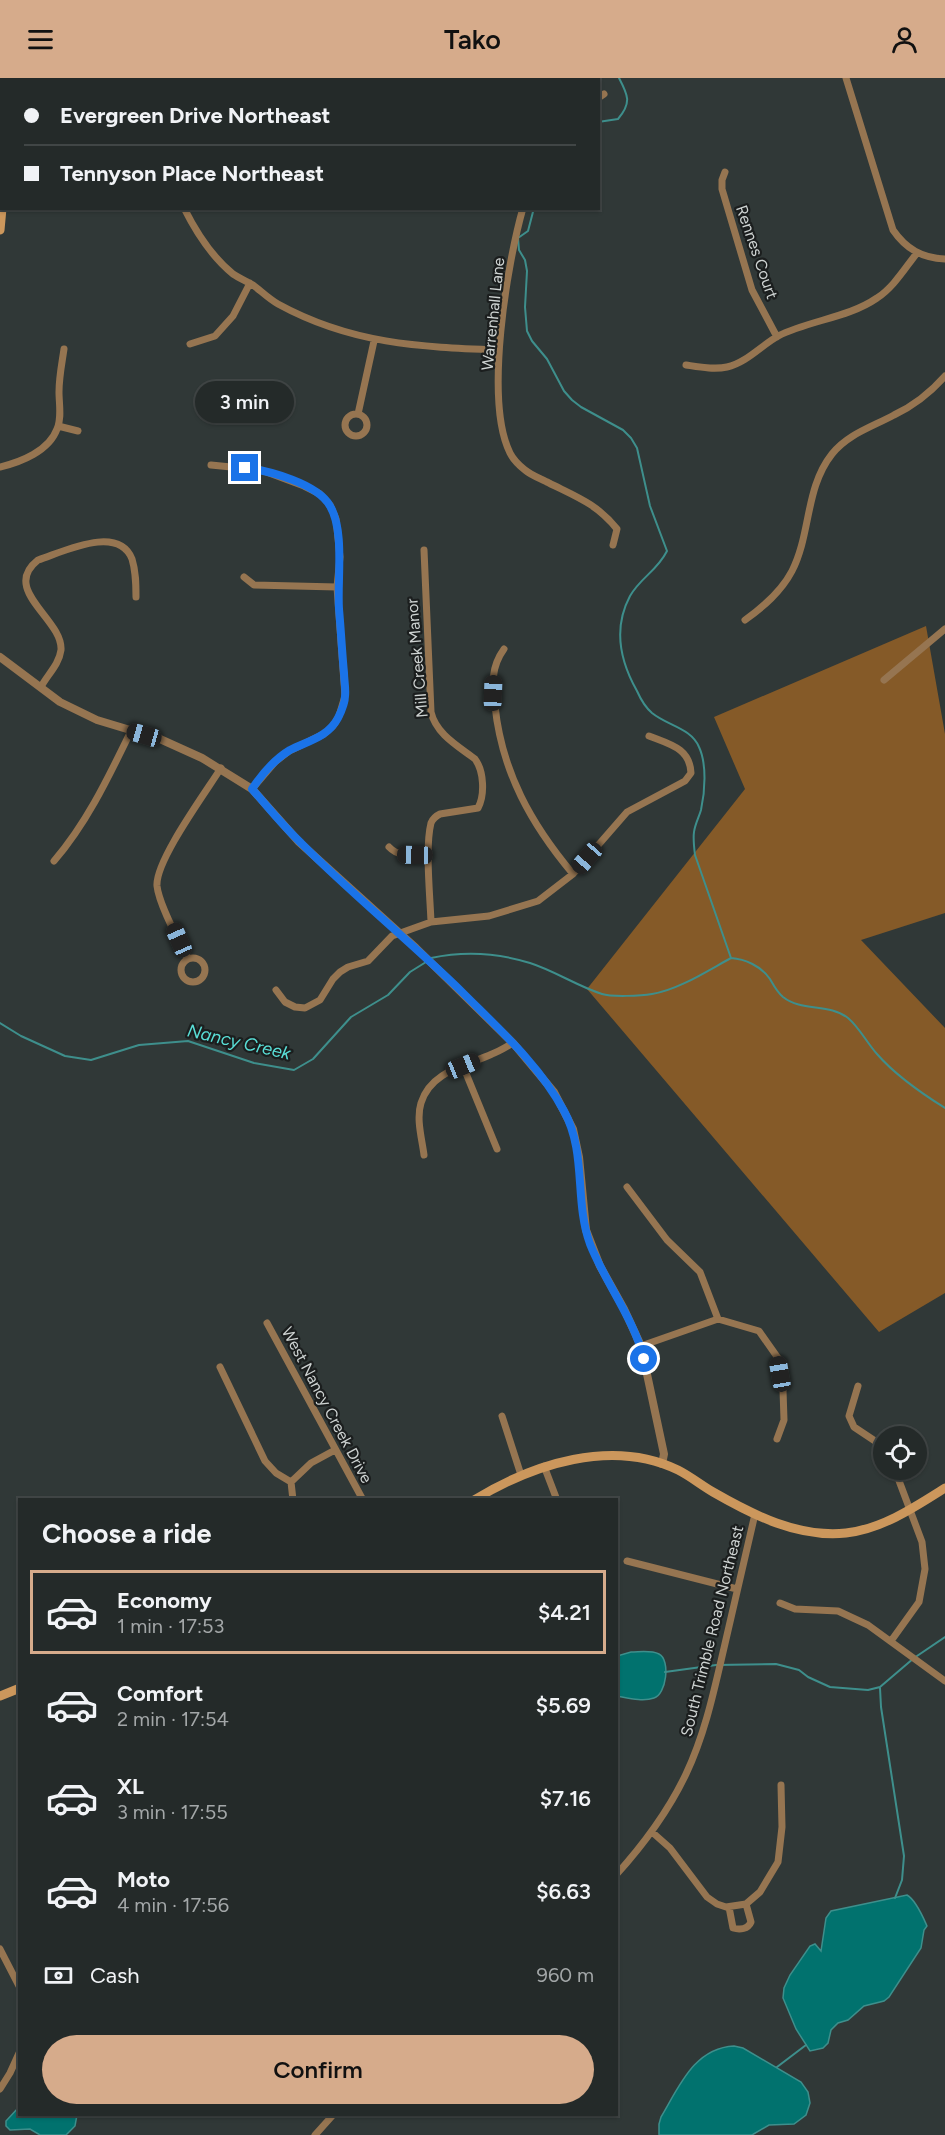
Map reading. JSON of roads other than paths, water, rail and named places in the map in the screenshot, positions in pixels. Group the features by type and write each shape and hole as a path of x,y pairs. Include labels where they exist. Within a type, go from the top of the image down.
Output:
{"main road":[{"path":"0,230 2,210"},
{"path":"477,1498 501,1484 544,1466 609,1456 635,1458 678,1470 755,1514 800,1530 846,1533 885,1522 945,1488"},
{"path":"0,1696 18,1689"}],"street":[{"path":"846,78 893,230 900,241 917,253 945,259"},
{"name":"Rennes Court","path":"725,172 722,189 744,267 752,290 777,337"},
{"path":"185,210 205,243 234,275 250,283 277,304 324,325 374,341 429,348 499,350"},
{"name":"Warrenhall Lane","path":"521,210 507,281 499,350 499,407 504,433 510,454 526,472 596,507 617,529 614,545"},
{"path":"686,365 728,367 741,362 777,337 798,327 863,306 879,297 917,253"},
{"path":"189,344 215,336 233,316 250,283"},
{"path":"358,414 374,341"},
{"path":"0,467 29,458 39,452 57,430 64,349"},
{"path":"745,620 776,594 793,569 816,483 822,469 834,452 860,431 911,406 945,376"},
{"path":"58,426 78,431"},
{"path":"211,465 261,470 304,486 320,494 330,505 336,519 340,557 338,587 345,696 339,716 324,734 289,751 275,762 252,789"},
{"path":"41,687 59,660 61,649 57,631 34,604 26,584 33,565 38,560 103,540 115,543 125,549 131,557 135,573 136,597"},
{"name":"Mill Creek Manor","path":"424,550 431,712 438,728 480,765 483,794 478,808 435,816 431,821 429,855 431,922"},
{"path":"244,577 254,585 338,587"},
{"path":"884,680 945,629"},
{"path":"504,649 496,659 493,693 495,714 507,767 530,815 551,848 573,874"},
{"path":"0,657 60,702 87,715 160,739 221,768 252,789 299,842 400,933 513,1042 554,1092 573,1129 579,1157 583,1209 590,1243 641,1346 664,1454 662,1464"},
{"path":"54,861 74,836 112,770 131,731"},
{"path":"276,990 285,1002 296,1007 305,1008 314,1005 340,972 368,961 392,936 431,922 489,916 538,901 573,874 627,812 685,781 691,773 691,764 683,751 649,736"},
{"path":"188,959 162,903 157,888 157,876 170,848 221,768"},
{"path":"389,847 401,855 429,855"},
{"path":"424,1155 420,1121 421,1103 436,1080 444,1074 495,1053 513,1042"},
{"path":"463,1066 497,1149"},
{"path":"627,1187 667,1240 700,1272 718,1319"},
{"path":"641,1346 718,1319 759,1331 778,1358 783,1390 784,1420 777,1439"},
{"name":"West Nancy Creek Drive","path":"267,1323 362,1498"},
{"path":"220,1367 265,1461 276,1473 291,1482"},
{"path":"858,1386 849,1416 854,1427 873,1440"},
{"path":"502,1416 521,1475"},
{"path":"291,1482 311,1463 335,1450"},
{"path":"544,1466 556,1498"},
{"path":"891,1641 920,1602 925,1569 922,1542 899,1480"},
{"path":"291,1482 293,1498"},
{"name":"South Trimble Road Northeast","path":"618,1873 652,1832 674,1797 696,1751 709,1709 755,1514"},
{"path":"627,1561 737,1589"},
{"path":"780,1603 795,1609 838,1611 868,1625 945,1681"},
{"path":"652,1832 670,1848 707,1897 717,1904 729,1907 746,1904 760,1892 778,1862 782,1827 780,1785"},
{"path":"729,1907 733,1928 743,1929 751,1922 746,1904"},
{"path":"0,1949 18,1984"},
{"path":"0,2089 18,2055"},
{"path":"315,2135 332,2116"}],"water":[{"path":"631,1652 653,1652 663,1657 666,1677 662,1691 650,1699 640,1700 618,1696 618,1656"},
{"path":"907,1895 916,1905 927,1926 924,1930 921,1948 889,1997 884,2001 864,2006 848,2020 838,2023 831,2030 828,2043 823,2048 810,2051 796,2029 783,1998 784,1988 790,1975 810,1946 815,1944 821,1951 826,1918 831,1911"},
{"path":"734,2046 743,2048 801,2082 808,2092 810,2103 806,2115 794,2124 769,2125 752,2135 659,2135 661,2117 689,2071 708,2054 720,2048"},
{"path":"18,2108 18,2116 77,2116 75,2126 66,2135 40,2135 30,2129 10,2130 6,2126 6,2121"}],"waterway":[{"path":"600,122 618,119 625,108 627,99 619,78"},
{"path":"533,210 528,231 518,238 519,250 525,260 527,271 525,307 527,331 572,400 623,430 631,438 637,448 650,506 667,551 659,564 630,596 622,620 621,644 626,668 645,706 658,717 691,736 702,754 704,787 701,810 694,832 695,855 731,958"},
{"name":"Nancy Creek","path":"431,958 468,954 506,957 539,966 602,994 619,996 662,992 731,958 742,960 762,970 779,993 790,1002 841,1013 848,1018 892,1070 945,1108"},
{"name":"Nancy Creek","path":"0,1023 21,1036 65,1056 91,1060 139,1045 188,1041 254,1063 294,1070 313,1059 351,1017 388,995 410,972 426,962"},
{"path":"665,1672 716,1665 776,1664 799,1670 808,1677 830,1687 868,1690 880,1687 914,1658 945,1637"},
{"path":"880,1688 904,1856 902,1880 895,1898"},
{"path":"777,2067 806,2045"}]}
